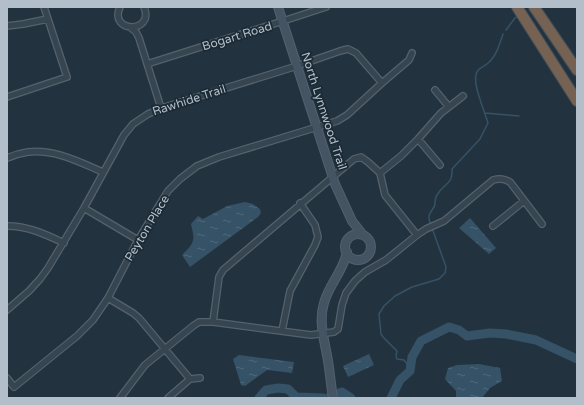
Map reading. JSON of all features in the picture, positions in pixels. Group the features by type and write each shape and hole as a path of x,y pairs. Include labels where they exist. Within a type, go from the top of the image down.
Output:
{"highway":[{"path":"517,7 577,100"},
{"path":"534,7 577,70"}],"street":[{"path":"7,97 67,78 44,7"},
{"path":"120,7 118,11 119,20 122,24 136,32 139,38 161,108"},
{"name":"North Lynnwood Trail","path":"278,7 332,176 352,221 363,234"},
{"name":"Bogart Road","path":"147,64 283,22 326,7"},
{"path":"139,38 146,8"},
{"path":"7,26 48,19"},
{"path":"131,28 142,23"},
{"name":"Rawhide Trail","path":"7,310 29,291 40,279 84,208 124,135 133,124 148,114 161,108 297,66 340,51 348,50 356,53 382,83"},
{"name":"Peyton Place","path":"7,378 14,387 77,336 93,320 108,298 138,240 158,207 168,191 180,179 197,166 219,157 337,121 347,115 409,60 412,53"},
{"path":"435,90 449,107"},
{"path":"380,173 401,156 441,113 463,96"},
{"path":"418,139 440,165"},
{"path":"7,158 27,152 43,151 63,156 103,172"},
{"path":"213,322 219,277 223,270 332,176 354,159 361,157 380,173 385,195 417,235"},
{"path":"122,397 145,364 199,322 213,322 311,335 334,332 338,329 346,292 355,281 366,272 386,260 426,229 444,222 493,180 499,178 510,182 542,224"},
{"path":"493,226 524,201"},
{"path":"282,331 290,291 318,237 315,225 300,204"},
{"path":"84,208 138,240"},
{"path":"333,398 321,319 324,300 328,289 340,271 346,258 346,244 350,237 352,221"},
{"path":"7,226 27,228 64,242"},
{"path":"340,271 370,253 371,244 367,237 363,234 358,234 350,237"},
{"path":"346,252 352,258 360,260"},
{"path":"108,298 139,318 190,379"},
{"path":"168,398 190,379 200,378"}],"water":[{"path":"245,202 253,204 260,209 261,213 258,217 190,267 182,255 193,241 191,224 198,216 203,219 227,206"},
{"path":"470,218 496,248 489,254 459,228"},
{"path":"369,354 374,365 348,377 343,366"},
{"path":"239,355 294,362 292,373 267,370 245,386 241,385 233,359"},
{"path":"479,364 500,368 502,381 490,388 482,398 456,398 456,391 445,379 448,368 457,365"}],"waterway":[{"path":"506,30 519,15"},
{"path":"431,225 429,215 435,206 436,197 450,181 452,169 480,139 488,123 479,97 476,76 479,69 493,58 503,34"},
{"path":"485,113 519,116"},
{"path":"409,372 407,364 404,360 397,359 397,351 381,334 379,314 384,306 395,296 412,287 439,279 445,273 446,267 432,228"},
{"path":"391,398 400,380 410,371 412,357 421,341 449,327 459,330 467,336 490,333 506,334 536,340 577,359"},
{"path":"259,398 266,390 278,388 288,389 296,397 323,398"},
{"path":"328,398 342,392 351,398"}]}
